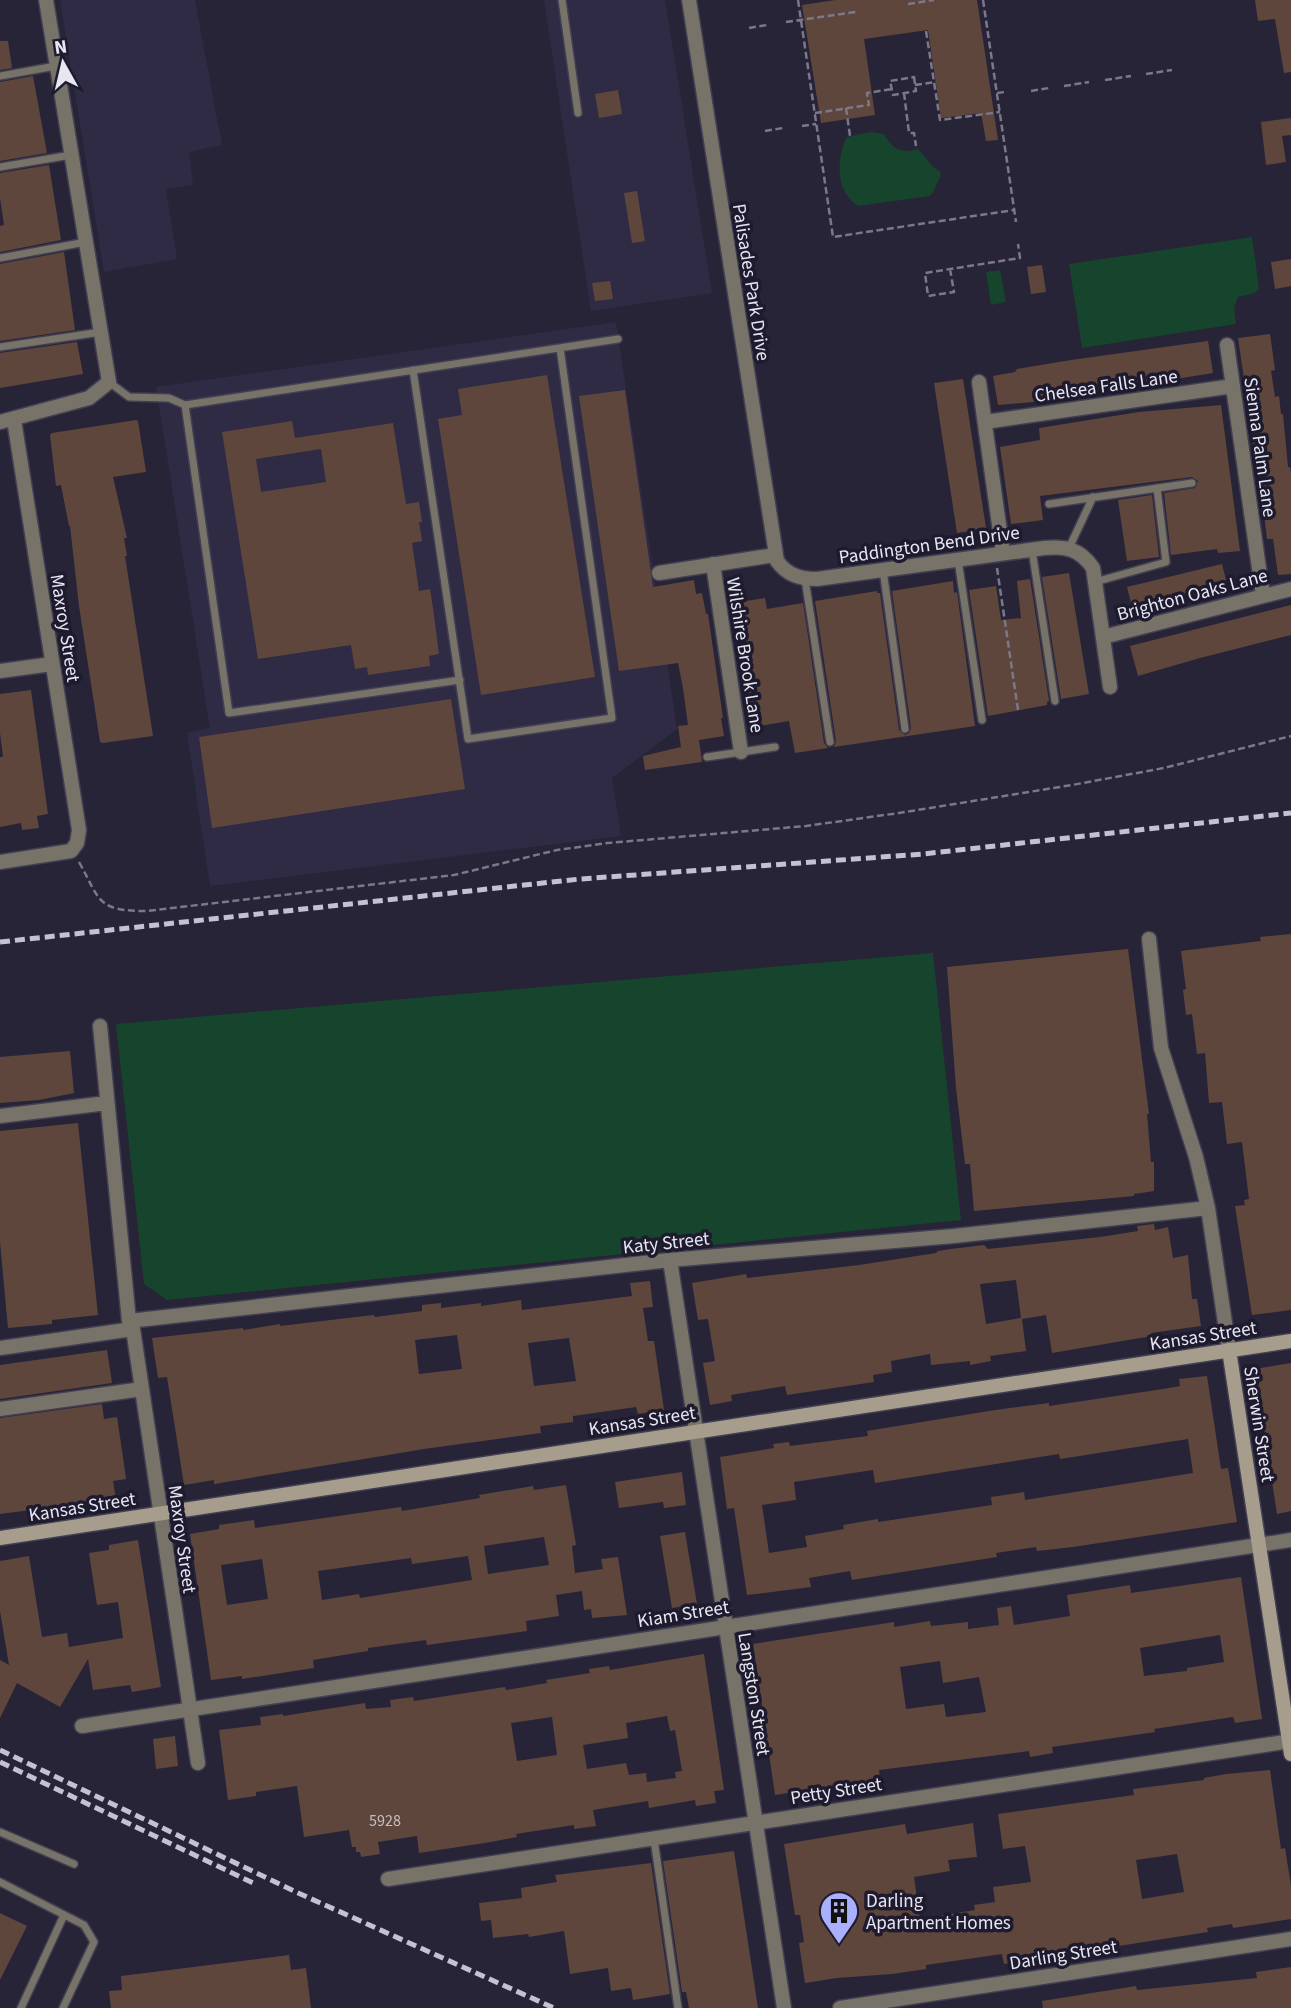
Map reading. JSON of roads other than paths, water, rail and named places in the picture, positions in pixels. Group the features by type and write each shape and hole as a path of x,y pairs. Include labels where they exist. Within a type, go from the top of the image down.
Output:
{"street":[{"path":"7,421 40,409 89,398 109,382 46,0"},
{"name":"Palisades Park Drive","path":"689,0 775,555 783,569 805,579"},
{"name":"Sienna Palm Lane","path":"1227,345 1263,596"},
{"path":"979,382 1003,553"},
{"name":"Chelsea Falls Lane","path":"985,422 1233,386"},
{"name":"Maxroy Street","path":"0,862 74,847 79,830 52,664 7,421"},
{"name":"Paddington Bend Drive","path":"805,579 1032,549 1075,550"},
{"path":"1075,550 1093,568 1110,687"},
{"path":"659,573 775,555"},
{"name":"Wilshire Brook Lane","path":"713,564 741,752"},
{"name":"Brighton Oaks Lane","path":"1103,637 1291,589"},
{"path":"0,671 52,664"},
{"name":"Sherwin Street","path":"1149,939 1161,1048 1196,1157 1208,1208 1290,1745"},
{"name":"Maxroy Street","path":"100,1026 131,1325 198,1763"},
{"path":"0,1116 107,1103"},
{"name":"Katy Street","path":"0,1348 131,1325 670,1261 954,1236 1208,1208"},
{"name":"Langston Street","path":"670,1261 784,2008"},
{"name":"Kansas Street","path":"0,1538 1291,1340"},
{"path":"0,1409 142,1390"},
{"name":"Kiam Street","path":"82,1726 1291,1540"},
{"name":"Petty Street","path":"388,1879 757,1822 1290,1745"},
{"name":"Darling Street","path":"840,2008 1291,1939"}],"lane":[{"path":"562,0 578,113"},
{"path":"0,76 57,66"},
{"path":"0,167 72,155"},
{"path":"0,258 86,242"},
{"path":"0,347 102,331"},
{"path":"109,382 129,397 169,398 185,405 618,339"},
{"path":"413,370 468,739 612,718 560,348"},
{"path":"185,405 229,713 460,680"},
{"path":"1049,503 1192,483"},
{"path":"1095,582 1166,562 1157,488"},
{"path":"1075,550 1093,497"},
{"path":"1032,549 1055,701"},
{"path":"958,560 982,720"},
{"path":"882,570 905,729"},
{"path":"805,579 830,742"},
{"path":"707,757 775,747"},
{"path":"0,1832 74,1864"},
{"path":"654,1839 678,2008"},
{"path":"0,1882 84,1925 94,1942 62,2008"},
{"path":"22,2008 64,1915"}],"railway":[{"path":"0,942 580,879 923,854 1291,813"},
{"path":"0,1750 296,1892 554,2008"},
{"path":"0,1762 253,1883"}],"place":[{"name":"Darling Apartment Homes","path":"839,1945"}]}
